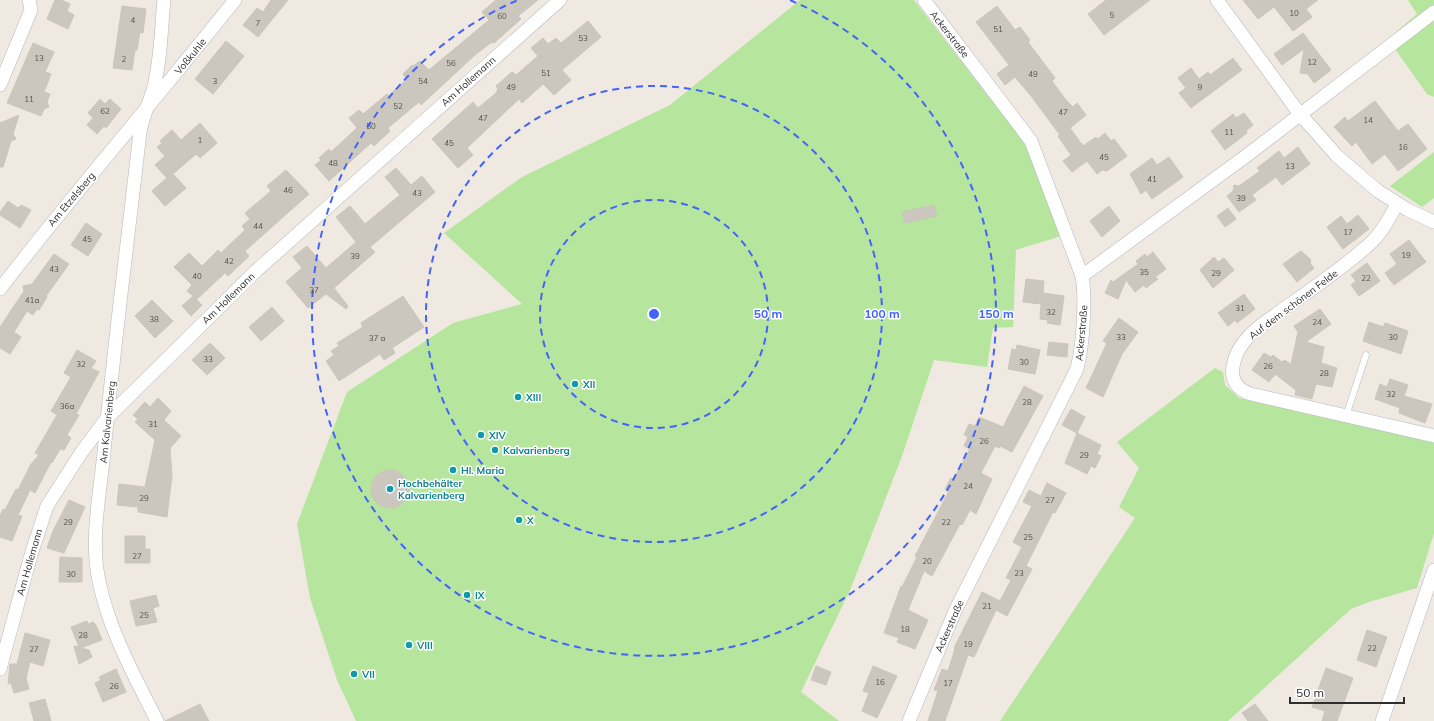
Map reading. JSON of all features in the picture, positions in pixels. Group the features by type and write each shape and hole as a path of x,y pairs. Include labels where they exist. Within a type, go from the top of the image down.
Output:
{"street":[{"path":"0,85 31,10 28,0"},
{"path":"144,112 153,90 164,0"},
{"name":"Voßkuhle","path":"144,112 235,0"},
{"name":"Am Hollemann","path":"0,669 31,555 47,506 81,453 107,418 256,271 560,0"},
{"name":"Ackerstraße","path":"908,721 954,611 1076,371 1080,354 1084,287 1082,276 1032,141 924,0"},
{"path":"1217,0 1300,113 1353,171 1397,204 1434,222"},
{"path":"1082,276 1246,156 1300,113 1434,12"},
{"name":"Am Etzelsberg","path":"0,289 51,223 144,112"},
{"name":"Am Kalvarienberg","path":"144,112 122,277 95,546 99,581 107,611 124,653 158,721"},
{"name":"Auf dem schönen Felde","path":"1397,204 1383,229 1365,248 1249,336 1238,350 1233,366 1235,384 1243,392 1434,436"},
{"path":"1382,721 1434,570"}],"lane":[{"path":"1346,416 1366,355"}],"green space":[{"path":"800,0 914,0 1029,149 1061,236 1016,250 1013,327 993,328 987,367 934,360 902,456 851,588 801,692 839,721 356,721 337,680 310,598 297,524 347,392 453,323 522,304 444,233 522,177 670,105"},
{"path":"1408,0 1434,0 1434,97 1427,94 1388,39 1417,14"},
{"path":"1434,152 1434,198 1422,207 1390,186"},
{"path":"1215,368 1223,372 1225,385 1239,398 1434,442 1434,533 1417,588 1369,602 1351,609 1228,721 1000,721 1135,518 1119,507 1139,468 1117,442"}],"building":[{"path":"55,0 61,0 70,4 67,11 74,15 68,29 47,19"},
{"path":"271,0 288,0 258,37 243,25 257,8 263,12"},
{"path":"496,0 538,0 518,16 521,19 494,43 492,42 475,55 421,105 419,102 388,128 390,131 374,146 371,143 329,181 315,165 321,160 319,158 329,149 331,152 357,128 349,118 359,110 363,114 387,94 388,96 407,79 403,74 412,65 413,66 420,61 429,70 489,20 482,12"},
{"path":"1106,0 1150,0 1104,35 1088,14"},
{"path":"1243,0 1318,0 1306,9 1312,17 1293,31 1274,7 1258,19"},
{"path":"122,6 146,9 143,33 140,32 132,70 113,68"},
{"path":"997,6 1015,30 1020,27 1030,40 1028,42 1055,78 1052,81 1066,100 1073,107 1077,103 1086,115 1070,128 1083,146 1096,137 1098,139 1105,133 1111,141 1114,139 1127,156 1107,171 1102,170 1097,174 1087,161 1072,172 1063,161 1071,155 1058,136 1060,135 1031,96 1015,77 1005,85 997,74 1009,65 976,22"},
{"path":"588,21 601,37 562,70 571,80 554,95 543,84 522,103 519,99 467,148 473,155 458,168 432,139 473,102 478,108 496,93 498,89 496,86 512,72 516,75 538,56 531,48 543,38 548,44 556,38 561,43"},
{"path":"1303,33 1331,70 1314,83 1308,74 1300,73 1304,49 1282,65 1274,54"},
{"path":"226,41 244,56 213,94 195,79"},
{"path":"33,43 54,52 45,72 51,74 44,92 50,94 47,102 49,107 44,109 41,116 7,103"},
{"path":"1233,58 1242,70 1191,108 1179,93 1186,88 1178,78 1191,68 1199,79 1208,72 1210,75"},
{"path":"100,99 105,104 110,99 121,109 106,128 104,126 97,134 87,125 93,118 88,113"},
{"path":"1375,101 1398,131 1408,124 1427,149 1398,171 1385,154 1372,164 1356,142 1352,146 1334,127 1345,117 1348,121"},
{"path":"1244,113 1253,125 1246,131 1247,133 1225,150 1211,131 1233,114 1236,118"},
{"path":"19,115 13,134 16,139 11,141 3,167 0,167 0,123"},
{"path":"200,123 217,143 200,158 196,154 173,174 186,188 165,206 152,191 167,178 155,165 165,156 157,147 162,143 160,141 172,130 181,140"},
{"path":"1298,147 1310,164 1282,185 1276,177 1252,195 1256,200 1239,212 1227,196 1233,191 1234,185 1239,186 1260,171 1257,168 1279,151 1284,158"},
{"path":"1169,157 1183,177 1152,199 1146,190 1141,194 1130,174 1152,158 1157,165"},
{"path":"396,168 411,185 422,176 435,192 370,247 375,252 334,288 348,306 346,309 326,294 308,308 286,282 302,268 293,257 307,246 326,268 356,242 336,217 350,206 365,224 400,195 385,177"},
{"path":"286,170 309,194 245,251 249,256 228,276 225,273 197,300 202,305 191,316 182,306 193,296 187,291 192,285 174,267 189,253 202,266 218,250 221,253 245,230 242,226 250,219 245,213 271,191 267,186"},
{"path":"8,201 18,208 21,205 31,210 20,228 0,215 0,212"},
{"path":"934,205 937,216 905,223 902,212"},
{"path":"1109,206 1120,221 1102,237 1090,221"},
{"path":"1228,208 1236,219 1225,227 1217,216"},
{"path":"1358,215 1369,229 1343,249 1327,227 1341,216 1347,224"},
{"path":"86,223 102,234 88,256 71,245"},
{"path":"1409,240 1426,262 1394,285 1385,273 1397,264 1390,254"},
{"path":"1301,251 1311,260 1310,263 1314,268 1297,282 1283,264"},
{"path":"1153,252 1166,269 1155,277 1158,279 1146,288 1144,285 1135,292 1126,280 1118,299 1105,293 1111,280 1113,282 1138,264 1136,261 1145,254 1147,257"},
{"path":"54,254 69,264 46,296 47,297 39,310 37,309 33,315 27,311 14,332 21,337 10,354 0,348 0,327 24,291 23,286 32,284"},
{"path":"1214,257 1218,262 1224,258 1234,270 1213,288 1200,270"},
{"path":"1367,263 1380,281 1359,296 1351,285 1356,281 1351,275"},
{"path":"1026,279 1044,281 1043,293 1064,296 1060,325 1047,323 1048,320 1040,319 1041,304 1023,302"},
{"path":"1244,294 1255,309 1237,323 1235,320 1228,326 1218,313"},
{"path":"403,296 424,327 392,348 395,353 384,360 380,354 339,381 326,361 334,355 331,351 339,346 337,343 363,327 361,323"},
{"path":"152,300 173,321 155,338 135,316"},
{"path":"272,307 284,321 261,341 249,327"},
{"path":"1320,309 1331,324 1306,342 1324,347 1321,363 1337,368 1332,387 1316,384 1312,399 1295,395 1296,390 1275,374 1269,382 1252,370 1264,353 1271,357 1273,355 1282,362 1284,360 1291,364 1298,332 1294,326"},
{"path":"1119,318 1138,332 1122,354 1103,397 1086,388 1107,343 1103,341"},
{"path":"1369,322 1383,327 1385,323 1408,331 1401,354 1363,341"},
{"path":"1049,342 1068,344 1067,357 1047,355"},
{"path":"210,343 225,358 207,375 192,360"},
{"path":"1017,345 1040,350 1035,374 1008,369 1012,349 1016,350"},
{"path":"77,350 96,361 91,368 99,372 76,414 79,415 67,435 71,438 64,450 60,449 52,463 51,462 35,493 30,490 18,515 22,516 12,541 0,537 0,516 3,509 5,510 16,489 18,490 31,464 39,455 35,453 57,415 51,411 71,377 64,373"},
{"path":"1390,379 1408,385 1404,396 1432,404 1425,423 1399,413 1400,408 1375,399 1380,384 1387,387"},
{"path":"1024,386 1043,396 1012,452 1000,446 999,448 995,446 981,473 992,479 976,514 970,510 962,525 960,524 932,576 924,571 908,610 928,620 915,649 897,642 899,638 884,633 901,586 902,587 917,557 915,556 949,491 945,489 951,478 953,480 970,449 964,446 968,437 964,435 969,424 975,426 979,417 1003,427"},
{"path":"158,398 171,411 164,420 181,436 170,448 172,476 167,517 138,512 138,507 117,505 119,484 145,487 155,440 135,422 138,419 133,415 145,402 150,407"},
{"path":"1071,409 1085,417 1077,433 1062,425"},
{"path":"1077,433 1101,445 1097,454 1101,456 1095,468 1091,466 1087,474 1065,463"},
{"name":"Hochbehälter Kalvarienberg","path":"390,470 403,476 409,489 403,502 390,508 377,502 371,489 377,476"},
{"path":"1047,483 1066,493 1055,513 1053,512 1026,566 1032,569 1007,616 996,610 974,657 968,655 945,721 928,721 938,691 934,690 942,669 948,671 955,649 954,648 982,592 1000,601 1011,580 1006,578 1022,547 1013,542 1032,506 1023,502 1029,490 1041,496"},
{"path":"69,500 85,507 64,553 47,548 53,531"},
{"path":"125,536 145,536 145,549 150,549 150,563 125,563"},
{"path":"60,557 82,558 82,582 59,582"},
{"path":"156,595 159,606 153,608 157,622 136,626 130,601"},
{"path":"87,621 88,624 93,622 96,625 102,640 81,648 89,650 92,657 79,664 74,646 79,647 71,627"},
{"path":"1367,630 1387,637 1376,667 1357,660"},
{"path":"25,633 50,640 43,666 30,662 26,678 29,689 14,693 11,683 8,684 10,664 17,664"},
{"path":"816,666 831,672 826,685 811,680"},
{"path":"873,666 897,676 877,718 862,711 869,693 863,691"},
{"path":"1326,668 1353,678 1337,721 1322,721 1325,711 1312,707"},
{"path":"116,669 126,692 103,702 95,683 101,680 99,677"},
{"path":"45,699 51,721 34,721 29,703"},
{"path":"200,704 209,721 165,721"},
{"path":"1255,704 1268,721 1248,721 1242,713"}],"place":[{"name":"XII","path":"575,384"},
{"name":"XIII","path":"518,397"},
{"name":"XIV","path":"481,435"},
{"name":"Kalvarienberg","path":"495,450"},
{"name":"Hl. Maria","path":"453,470"},
{"name":"Hochbehälter Kalvarienberg","path":"390,489"},
{"name":"X","path":"519,520"},
{"name":"IX","path":"467,595"},
{"name":"VIII","path":"409,645"},
{"name":"VII","path":"354,674"}]}
